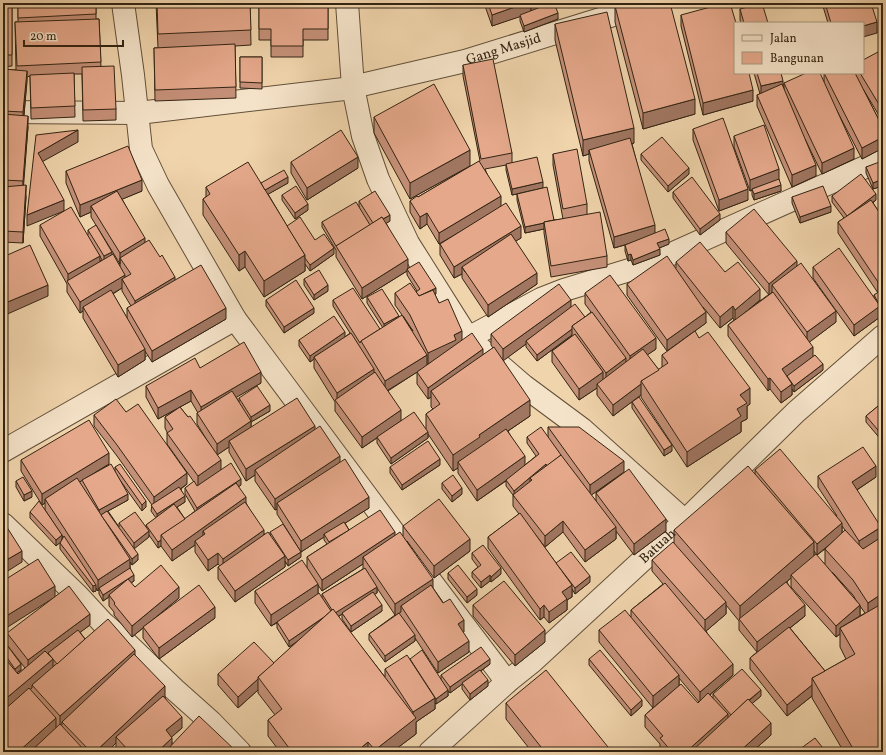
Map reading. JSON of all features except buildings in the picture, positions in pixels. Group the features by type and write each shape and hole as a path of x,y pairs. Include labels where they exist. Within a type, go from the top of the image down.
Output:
{"street":[{"path":"123,3 138,114 141,149 162,192 235,318 507,682"},
{"path":"347,3 353,87 363,136 378,179 408,244 468,338 524,386 582,430 685,521"},
{"name":"Gang Masjid","path":"3,112 138,114 344,89 465,61 652,3"},
{"path":"468,338 542,299 564,290 649,264 883,159"},
{"path":"3,451 235,318"},
{"name":"Batuah","path":"430,752 507,682 537,668 796,412 883,336"},
{"path":"3,524 78,596 102,622 211,722 240,752"}]}
